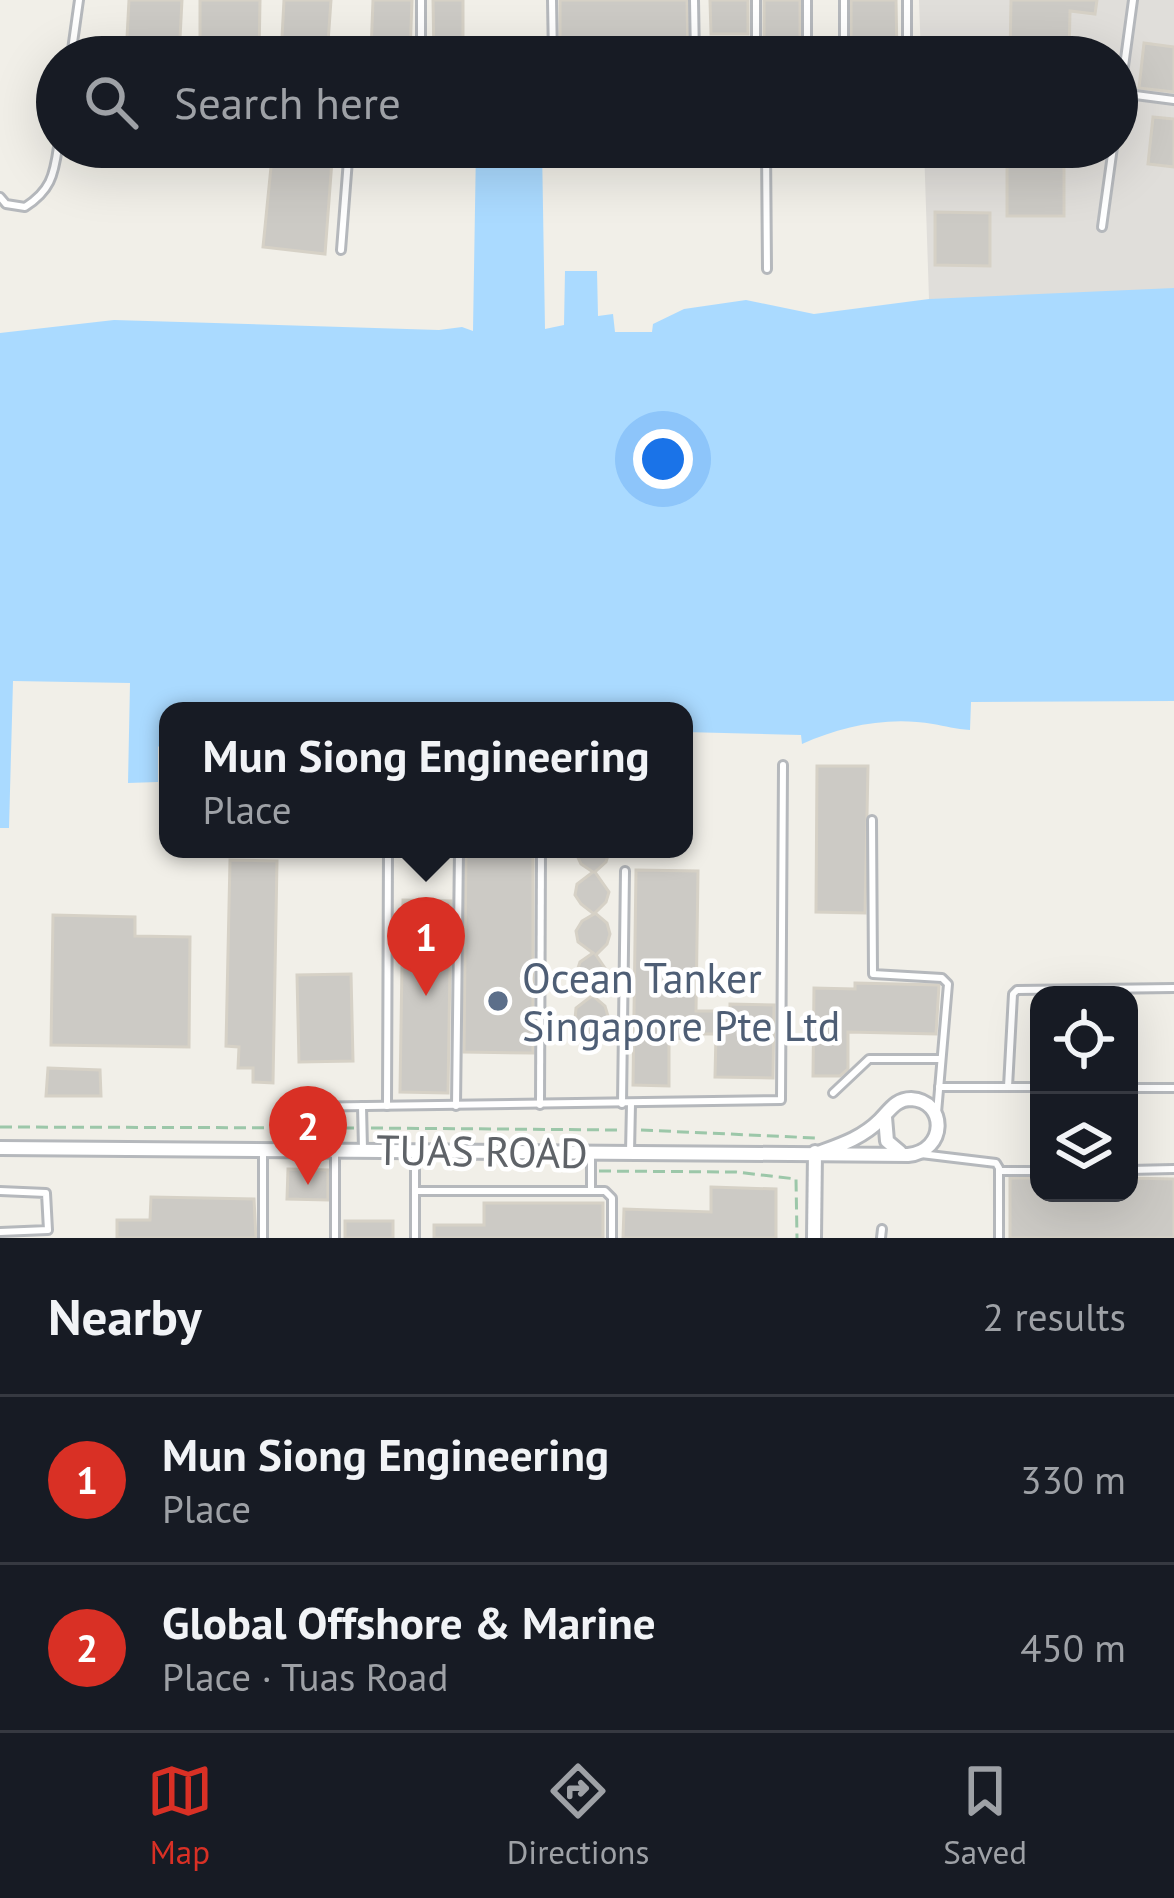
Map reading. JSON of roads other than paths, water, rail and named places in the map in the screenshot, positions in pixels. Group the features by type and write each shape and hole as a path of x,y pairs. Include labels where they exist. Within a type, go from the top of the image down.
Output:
{"street":[{"name":"TUAS ROAD","path":"821,1152 858,1138 897,1102 915,1099 932,1108 936,1117"},
{"path":"885,1116 887,1141 900,1152"},
{"path":"918,1154 933,1143 936,1117"},
{"name":"TUAS ROAD","path":"0,1148 918,1154"},
{"path":"814,1238 821,1152"}],"lane":[{"path":"74,36 79,0"},
{"path":"422,0 422,36"},
{"path":"551,0 552,36"},
{"path":"694,0 695,36"},
{"path":"756,0 756,36"},
{"path":"807,0 807,36"},
{"path":"844,0 844,36"},
{"path":"907,0 908,36"},
{"path":"1128,36 1133,0"},
{"path":"1138,95 1174,100"},
{"path":"0,197 6,204 25,207 42,196 55,168"},
{"path":"341,250 347,168"},
{"path":"766,168 767,269"},
{"path":"1102,227 1110,168"},
{"path":"294,1107 778,1102 783,1098 783,765"},
{"path":"872,820 872,970 878,976 947,981 936,1117"},
{"path":"387,1106 388,858"},
{"path":"456,1106 459,858"},
{"path":"540,1105 541,858"},
{"path":"625,871 630,1152"},
{"path":"1008,1087 1017,989 1174,988"},
{"path":"833,1094 869,1059 941,1059"},
{"path":"939,1087 1030,1087"},
{"path":"1138,1088 1174,1088"},
{"path":"362,1106 363,1150"},
{"path":"263,1149 263,1238"},
{"path":"334,1149 335,1238"},
{"path":"415,1150 415,1238"},
{"path":"591,1151 592,1191"},
{"path":"918,1154 994,1161 1000,1171 999,1238"},
{"path":"1138,1170 1174,1169"},
{"path":"1000,1171 1030,1171"},
{"path":"0,1191 47,1194 48,1230 25,1235 0,1232"},
{"path":"416,1191 592,1191 611,1195 612,1238"}],"water":[{"path":"476,168 542,168 545,329 564,325 565,271 597,271 598,316 613,314 615,332 652,332 653,324 684,309 746,300 814,314 929,299 1174,288 1174,701 971,702 970,730 882,722 802,744 801,735 693,732 693,702 159,702 158,782 128,783 130,683 13,681 9,828 0,828 0,333 114,320 462,327 473,331"}],"place":[{"name":"Mun Siong Engineering","path":"426,996"},
{"name":"Ocean Tanker Singapore Pte Ltd","path":"498,1001"},
{"name":"Global Offshore & Marine","path":"308,1185"}]}
